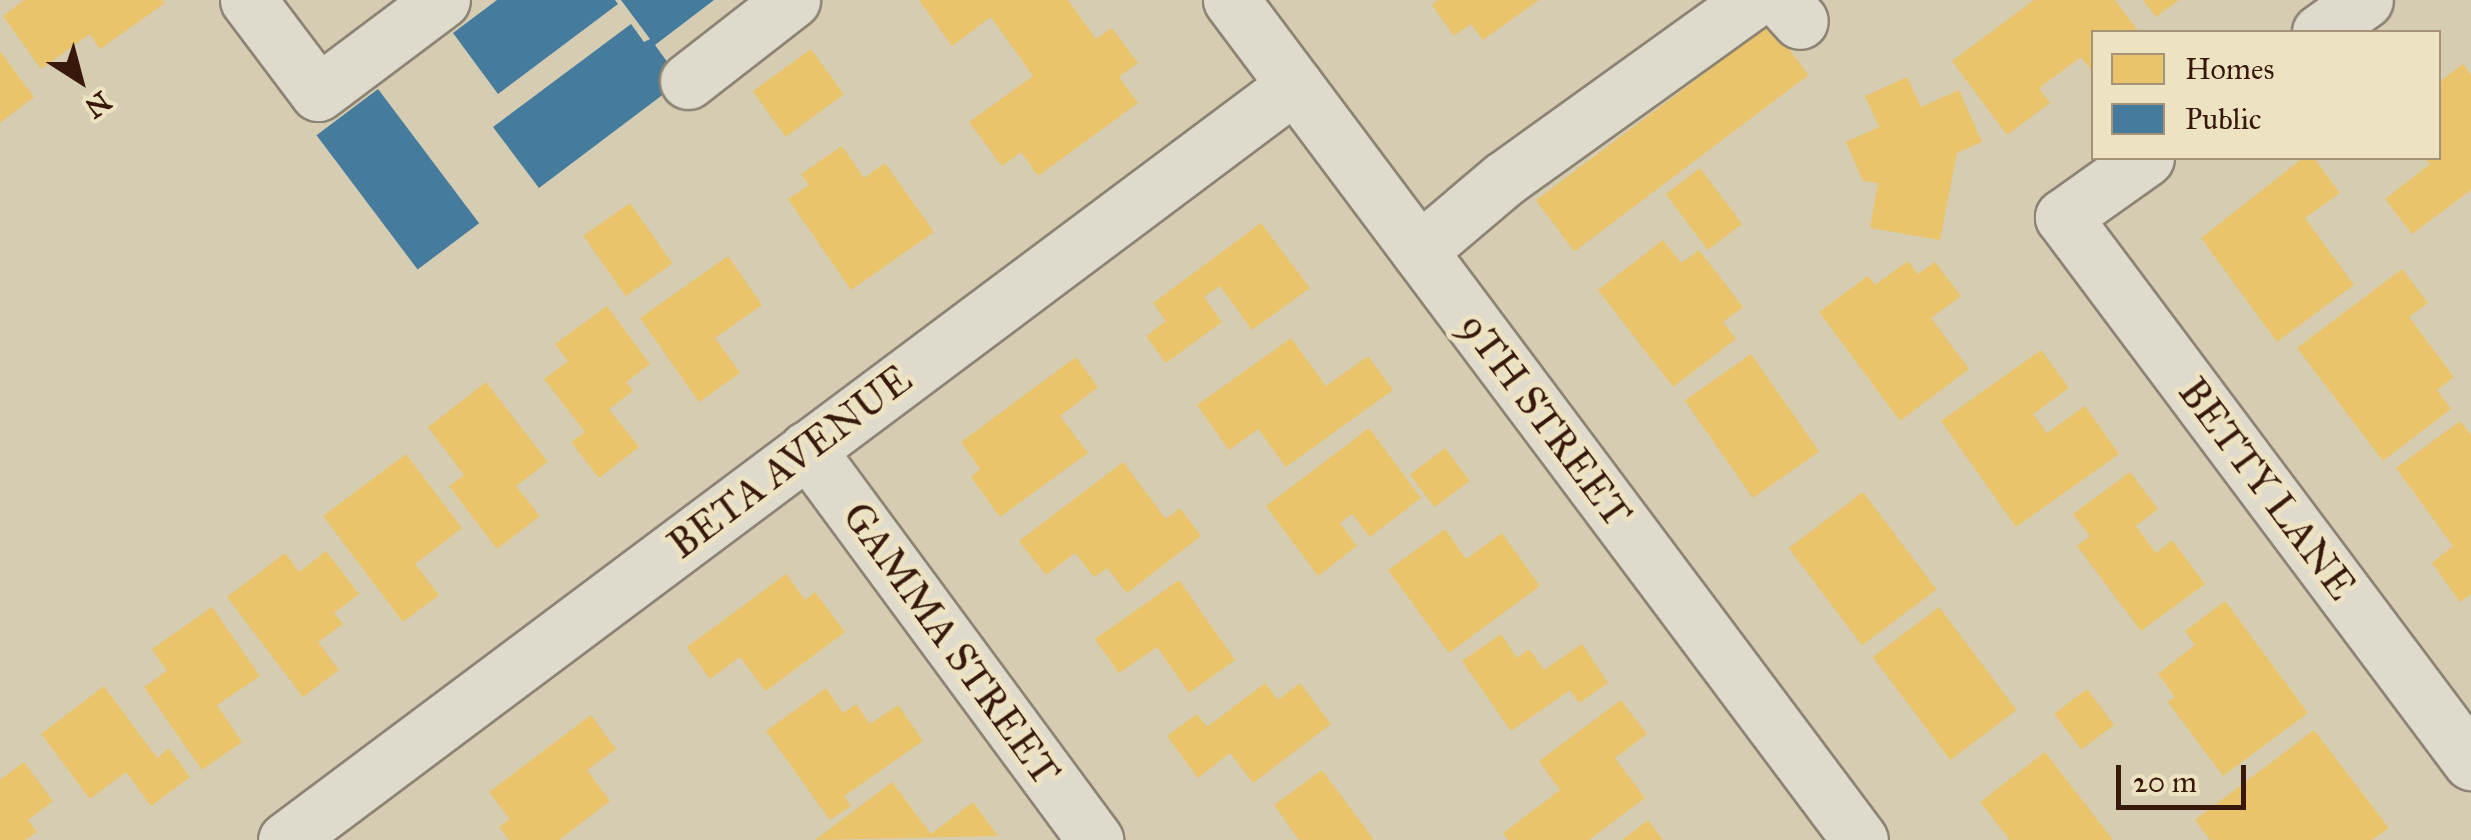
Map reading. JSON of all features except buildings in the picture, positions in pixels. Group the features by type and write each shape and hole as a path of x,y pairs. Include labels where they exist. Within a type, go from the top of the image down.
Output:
{"street":[{"path":"248,0 318,93 442,0"},
{"path":"688,81 792,0"},
{"name":"9TH STREET","path":"1230,0 1860,840"},
{"path":"2323,30 2365,0"},
{"path":"1418,251 1504,179 1778,7"},
{"name":"BETA AVENUE","path":"286,840 350,821 806,449 1295,84"},
{"name":"BETTY LANE","path":"2143,160 2063,217 2471,762"},
{"name":"GAMMA STREET","path":"806,449 1095,840"}]}
